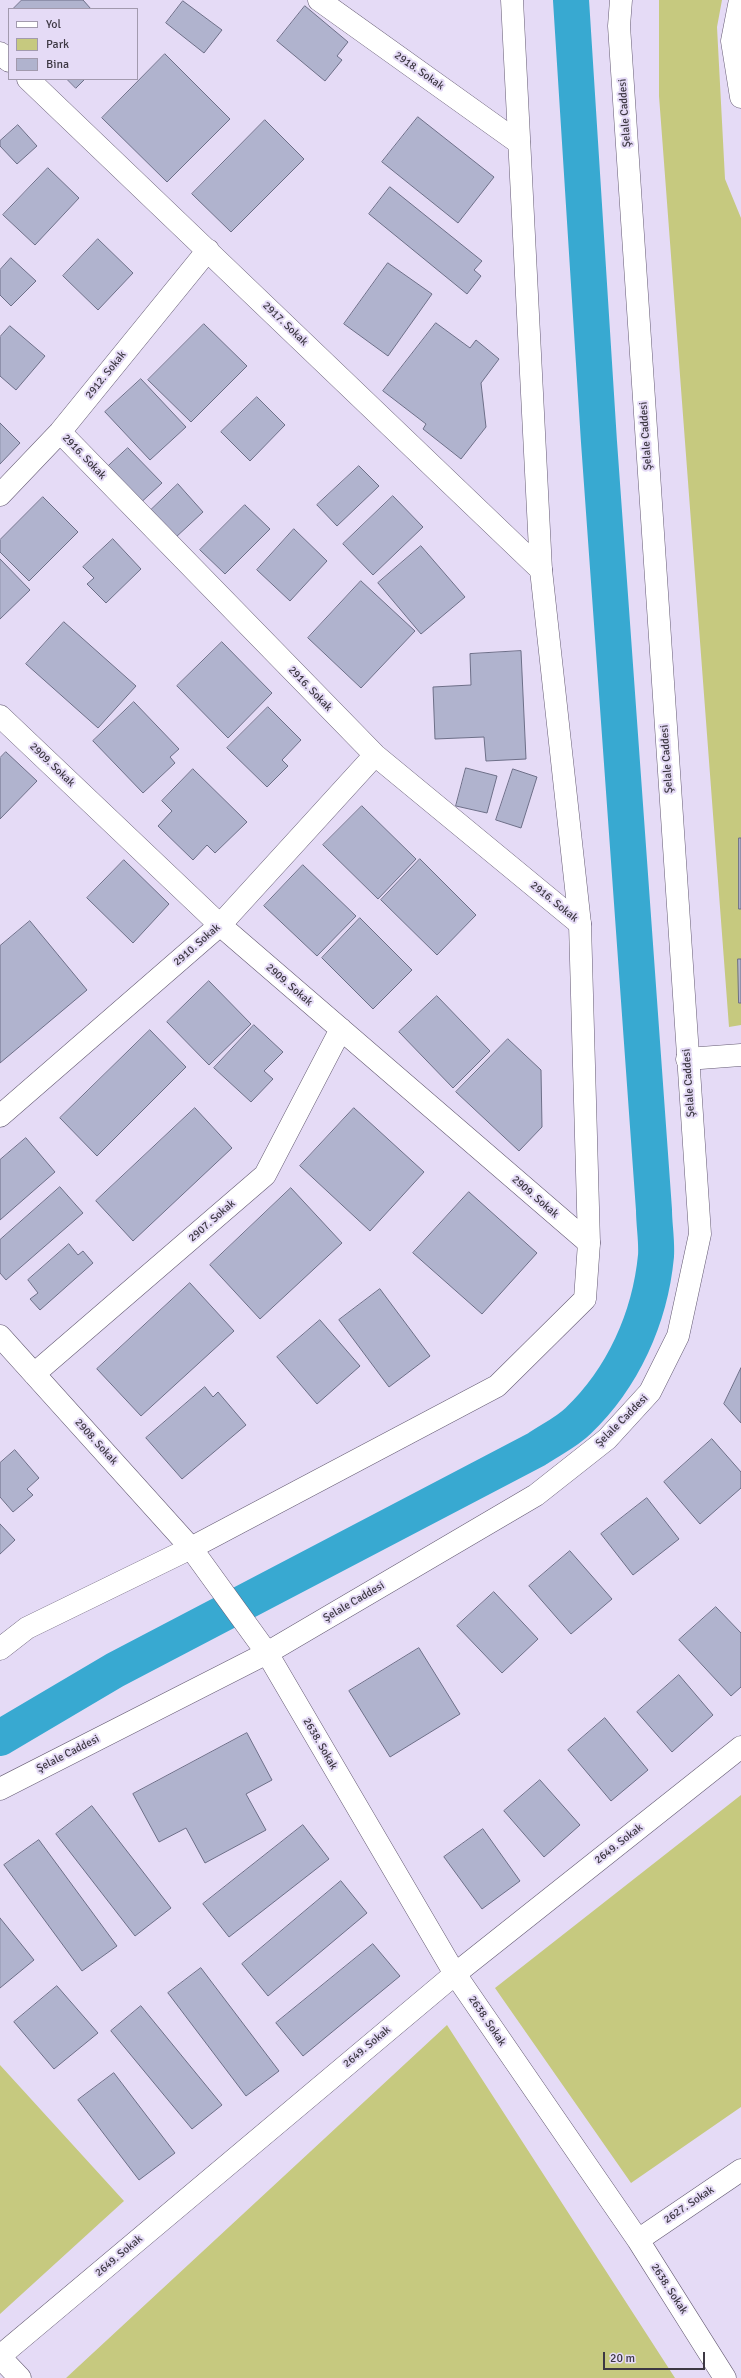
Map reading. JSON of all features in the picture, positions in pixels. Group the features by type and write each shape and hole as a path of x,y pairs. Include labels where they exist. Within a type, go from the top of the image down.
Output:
{"street":[{"name":"2918. Sokak","path":"319,0 519,143"},
{"path":"0,1649 27,1628 191,1548 497,1386 585,1299 589,1243 580,924 541,570 512,0"},
{"name":"Şelale Caddesi","path":"0,1789 266,1653 536,1496 607,1439 650,1392 678,1336 700,1234 687,1059 619,26 621,0"},
{"path":"740,0 732,41 741,97"},
{"path":"0,53 8,60"},
{"name":"2917. Sokak","path":"29,80 541,570"},
{"name":"2912. Sokak","path":"0,495 60,432 208,250"},
{"name":"2916. Sokak","path":"60,432 375,755 580,924"},
{"name":"2909. Sokak","path":"0,716 220,925 589,1243"},
{"name":"2910. Sokak","path":"0,1116 220,925 375,755"},
{"name":"2907. Sokak","path":"34,1374 265,1175 341,1030"},
{"path":"687,1059 741,1055"},
{"name":"2908. Sokak","path":"0,1336 191,1548 266,1653"},
{"name":"2638. Sokak","path":"266,1653 455,1974 638,2240 725,2378"},
{"name":"2649. Sokak","path":"0,2356 455,1974 741,1747"},
{"name":"2627. Sokak","path":"638,2240 741,2170"},
{"path":"0,2356 20,2378"}],"green space":[{"path":"659,0 722,0 717,27 725,179 741,218 741,1025 729,1027 659,96"},
{"path":"741,1795 741,2107 631,2183 495,1988"},
{"path":"447,2025 675,2378 66,2378"},
{"path":"0,2065 124,2201 0,2314"}],"building":[{"path":"22,0 83,0 90,8 14,8"},
{"path":"183,1 222,30 204,53 166,23"},
{"path":"305,6 348,42 337,56 342,60 325,81 277,41"},
{"path":"165,54 230,119 167,182 102,118"},
{"path":"68,80 84,80 76,88"},
{"path":"418,117 494,177 458,223 382,162"},
{"path":"265,120 304,159 231,232 192,194"},
{"path":"18,125 37,146 17,164 0,146 0,141"},
{"path":"48,168 79,198 35,245 3,215"},
{"path":"390,187 482,261 474,270 481,276 467,294 369,214"},
{"path":"98,239 133,273 98,310 63,276"},
{"path":"11,258 36,281 11,306 0,295 0,270"},
{"path":"388,263 432,294 388,356 344,324"},
{"path":"436,323 470,348 476,340 499,359 481,383 486,427 461,459 423,429 426,424 383,391"},
{"path":"204,324 247,366 191,422 148,380"},
{"path":"10,326 45,356 16,390 0,376 0,337"},
{"path":"141,379 186,427 150,460 105,412"},
{"path":"257,397 285,425 250,461 221,432"},
{"path":"0,423 20,443 0,464"},
{"path":"128,448 162,483 136,507 103,471"},
{"path":"359,466 379,486 337,526 317,505"},
{"path":"178,484 203,512 175,538 150,511"},
{"path":"393,496 423,527 373,575 343,544"},
{"path":"43,497 78,532 29,581 0,552 0,540"},
{"path":"245,505 270,529 225,574 200,550"},
{"path":"294,529 327,561 290,601 257,570"},
{"path":"113,539 141,569 106,603 87,584 94,578 83,567"},
{"path":"421,546 465,597 421,634 378,583"},
{"path":"0,559 30,590 0,619"},
{"path":"361,581 415,631 361,688 308,638"},
{"path":"64,622 136,686 98,728 26,664"},
{"path":"222,642 272,693 228,738 177,686"},
{"path":"521,651 526,759 486,761 484,737 435,739 433,687 471,685 470,654"},
{"path":"134,702 179,749 170,757 175,763 143,793 93,741"},
{"path":"268,707 301,740 282,760 288,766 267,787 227,748"},
{"path":"6,752 37,781 0,819 0,758"},
{"path":"466,768 497,776 487,813 456,806"},
{"path":"193,769 247,822 215,853 207,845 193,860 158,826 172,811 162,801"},
{"path":"513,769 537,777 521,828 496,820"},
{"path":"362,806 416,859 378,899 323,845"},
{"path":"739,838 741,838 741,909 739,909"},
{"path":"420,859 476,915 437,955 381,900"},
{"path":"124,860 169,904 133,943 87,898"},
{"path":"303,865 356,916 317,956 264,906"},
{"path":"360,918 412,970 373,1009 322,958"},
{"path":"30,921 87,990 0,1063 0,946"},
{"path":"738,959 741,959 741,1003 739,1003"},
{"path":"209,981 251,1024 209,1065 167,1022"},
{"path":"437,996 490,1051 453,1088 399,1032"},
{"path":"254,1025 283,1052 264,1071 273,1079 251,1102 214,1068"},
{"path":"150,1030 186,1067 97,1156 60,1118"},
{"path":"508,1039 541,1070 542,1127 519,1151 456,1092"},
{"path":"195,1108 232,1148 133,1241 96,1201"},
{"path":"354,1108 424,1172 370,1231 300,1166"},
{"path":"26,1138 55,1172 0,1220 0,1160"},
{"path":"60,1187 83,1213 6,1280 0,1273 0,1240"},
{"path":"291,1188 342,1243 260,1319 210,1265"},
{"path":"469,1192 537,1253 482,1314 413,1253"},
{"path":"69,1244 78,1255 83,1251 93,1263 40,1310 30,1299 38,1293 28,1280"},
{"path":"190,1283 234,1331 141,1416 97,1369"},
{"path":"380,1289 430,1356 389,1387 339,1320"},
{"path":"320,1320 360,1366 317,1404 277,1357"},
{"path":"741,1368 741,1423 724,1404"},
{"path":"205,1387 213,1397 218,1392 246,1425 182,1479 146,1438"},
{"path":"712,1439 741,1472 741,1488 700,1524 664,1482"},
{"path":"15,1450 39,1478 27,1489 33,1495 13,1512 0,1497 0,1463"},
{"path":"647,1498 679,1539 633,1575 601,1534"},
{"path":"0,1524 15,1540 0,1554"},
{"path":"570,1551 612,1599 571,1634 529,1586"},
{"path":"494,1592 538,1639 502,1673 457,1626"},
{"path":"716,1607 741,1633 741,1687 731,1696 679,1640"},
{"path":"419,1648 460,1714 390,1757 349,1691"},
{"path":"679,1675 713,1715 672,1752 637,1712"},
{"path":"605,1718 648,1770 611,1801 568,1750"},
{"path":"247,1733 272,1780 246,1794 266,1830 205,1863 186,1828 159,1842 133,1794"},
{"path":"540,1780 580,1825 544,1857 504,1811"},
{"path":"92,1806 171,1908 135,1936 56,1834"},
{"path":"303,1825 329,1859 229,1937 203,1904"},
{"path":"483,1829 520,1881 482,1909 444,1857"},
{"path":"39,1840 117,1946 82,1971 4,1865"},
{"path":"341,1881 367,1913 268,1996 242,1964"},
{"path":"0,1918 34,1960 0,1988"},
{"path":"373,1944 400,1976 303,2056 276,2023"},
{"path":"201,1968 279,2071 246,2096 168,1993"},
{"path":"57,1986 98,2033 54,2069 14,2022"},
{"path":"141,2006 222,2105 192,2129 111,2031"},
{"path":"114,2073 175,2153 139,2180 78,2100"}],"waterway":[{"path":"0,1738 115,1670 537,1449 564,1432 578,1421 608,1386 632,1346 641,1324 653,1279 656,1256 656,1239 599,442 571,0"}]}
